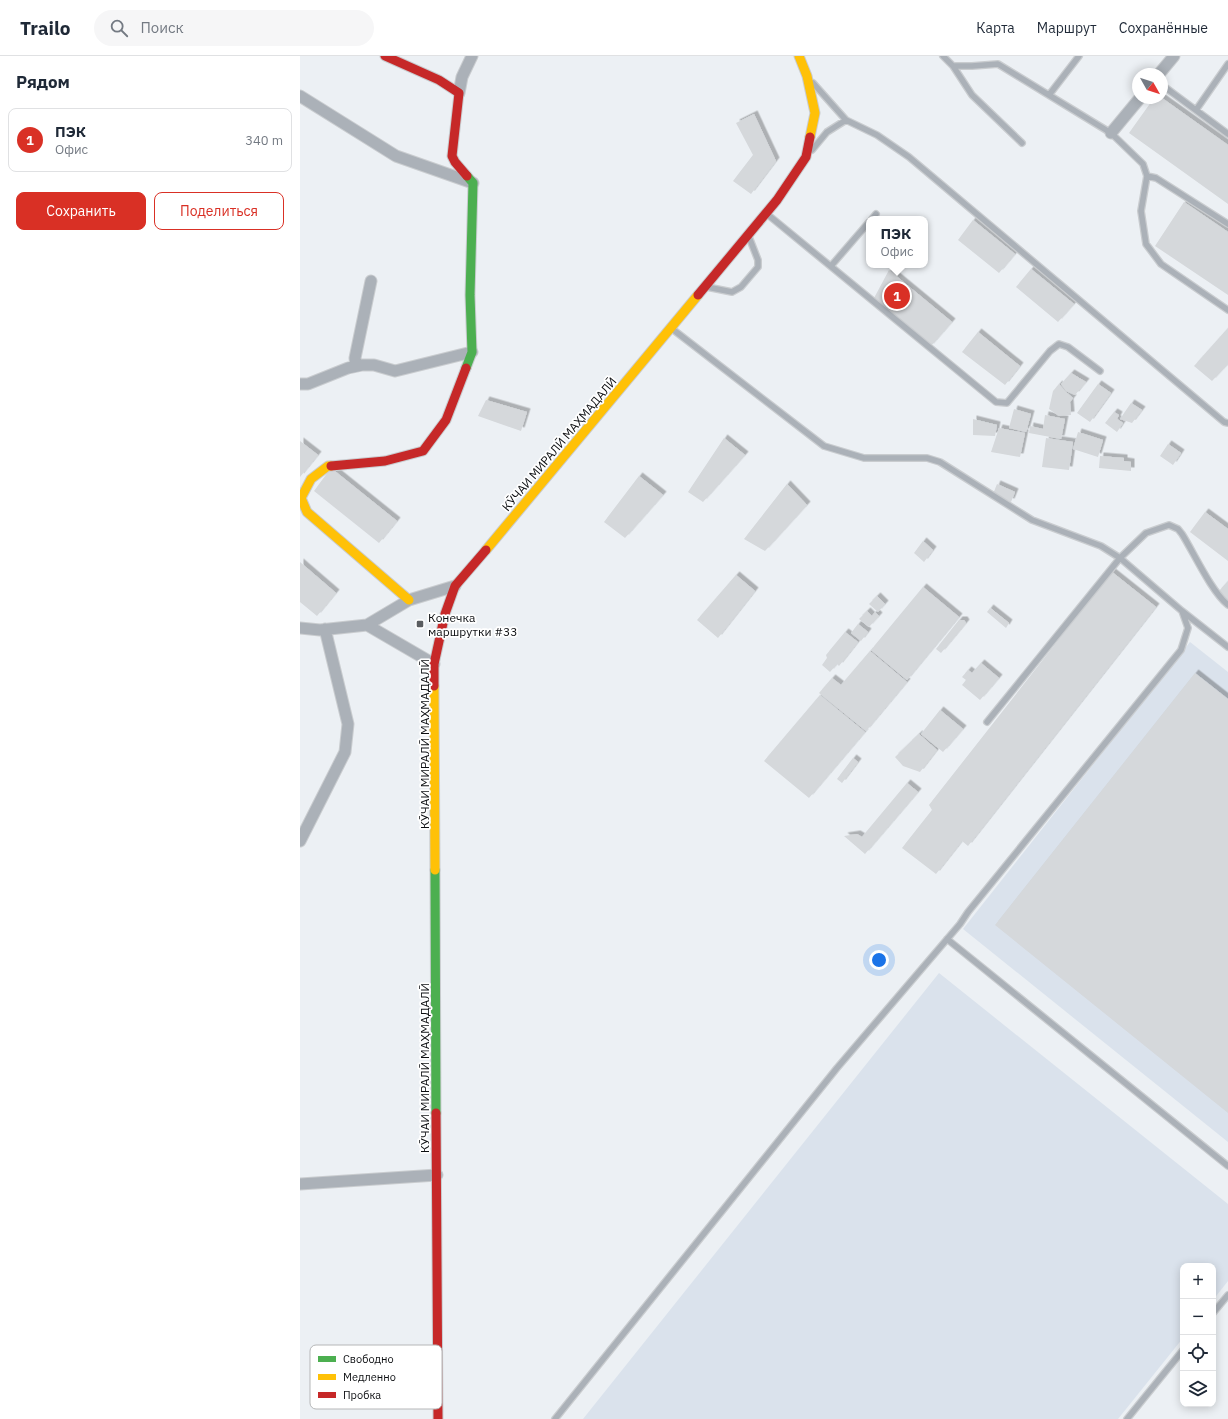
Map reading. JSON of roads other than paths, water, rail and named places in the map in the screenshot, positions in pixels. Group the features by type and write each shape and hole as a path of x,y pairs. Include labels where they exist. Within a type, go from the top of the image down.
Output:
{"street":[{"path":"384,56 439,80 460,93"},
{"path":"409,600 304,509 301,498 311,479 328,466 385,461 423,451 446,420 472,352 470,295 473,183 455,162 452,156 462,77 472,56"},
{"name":"КӮЧАИ МИРАЛӢ МАҲМАДАЛӢ","path":"438,1345 434,664 445,614 455,586 496,539 777,200 806,157 815,113 807,76 799,56"},
{"path":"1164,68 1174,56"},
{"path":"300,96 396,156 473,183"},
{"path":"1111,133 1135,104"},
{"path":"356,366 355,358 371,281"},
{"path":"300,384 308,384 356,366 374,365 395,371 472,352"},
{"path":"300,628 325,629 367,625 409,600 455,586"},
{"path":"367,625 434,664"},
{"path":"300,841 344,752 348,724 325,629"},
{"path":"300,1184 437,1175"},
{"name":"КӮЧАИ МИРАЛӢ МАҲМАДАЛӢ","path":"438,1409 438,1419"}],"lane":[{"path":"943,56 953,66 972,95 1022,143"},
{"path":"1049,95 1078,56"},
{"path":"953,66 998,64 1111,133 1144,164 1147,176 1141,211 1146,244 1162,264 1228,310"},
{"path":"1196,110 1228,64"},
{"path":"807,76 846,120 877,135 909,157 1224,422 1228,423"},
{"path":"1168,89 1228,134"},
{"path":"806,157 827,132 846,120"},
{"path":"1147,176 1156,178 1228,224"},
{"path":"766,213 996,402 1007,403 1050,351 1059,344 1068,347 1100,372"},
{"path":"831,266 866,225"},
{"path":"705,287 732,292 741,287 758,267 758,260 748,235"},
{"path":"671,328 824,446 864,458 926,458 940,462 1032,520 1101,546 1120,558 1228,647"},
{"path":"987,722 1120,558 1146,533 1169,525 1178,529 1223,601 1228,605"},
{"path":"554,1419 838,1068 947,939 1181,650 1188,628 1182,610"},
{"path":"947,939 1228,1166"},
{"path":"1216,1309 1228,1295"},
{"path":"1127,1419 1180,1354"}],"place":[{"name":"ПЭК","path":"897,296"},
{"name":"Конечка маршрутки #33","path":"420,624"}]}
